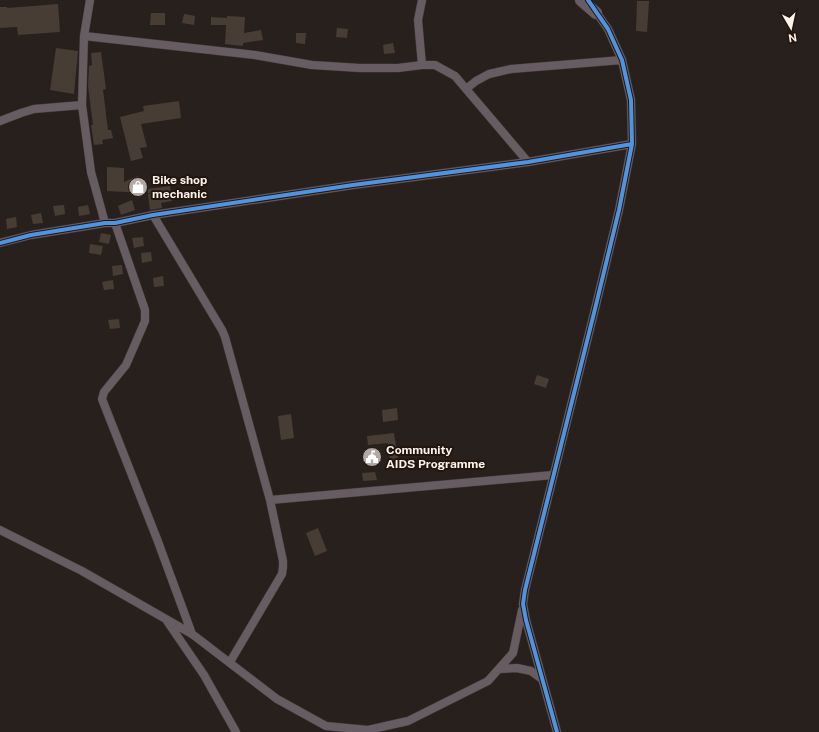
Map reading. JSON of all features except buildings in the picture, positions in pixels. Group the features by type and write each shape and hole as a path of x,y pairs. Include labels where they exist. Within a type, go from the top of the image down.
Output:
{"main road":[{"path":"581,0 596,13"}],"street":[{"path":"90,0 84,36 82,105 92,172 105,224"},
{"path":"422,0 418,20 422,65"},
{"path":"0,530 82,571 166,618 192,634 277,699 326,726 368,730 408,721 488,681 513,653 525,590 612,240 632,144 631,100 622,60 608,29 588,0"},
{"path":"84,36 255,55 312,65 360,68 398,68 435,65 455,76 528,162"},
{"path":"466,89 476,81 489,74 511,69 622,60"},
{"path":"0,121 34,109 82,105"},
{"path":"0,243 31,235 115,223 153,215 353,185 528,162 632,144"},
{"path":"153,215 226,337 270,500 283,561 284,567 282,574 230,662"},
{"path":"115,223 146,310 145,321 126,366 104,392 102,398 192,634"},
{"path":"270,500 553,475"},
{"path":"523,604 526,620 557,732"},
{"path":"166,618 204,675 236,732"},
{"path":"499,669 517,668 531,671 542,679"}],"cycle path":[{"path":"557,732 526,620 523,604 525,590 619,210 632,144 631,100 622,60 608,29 588,0"},
{"path":"0,243 31,235 105,223 115,223 153,215 353,185 528,162 632,144"}],"place":[{"name":"Bike shop mechanic","path":"138,187"},
{"name":"Community AIDS Programme","path":"372,457"}]}
